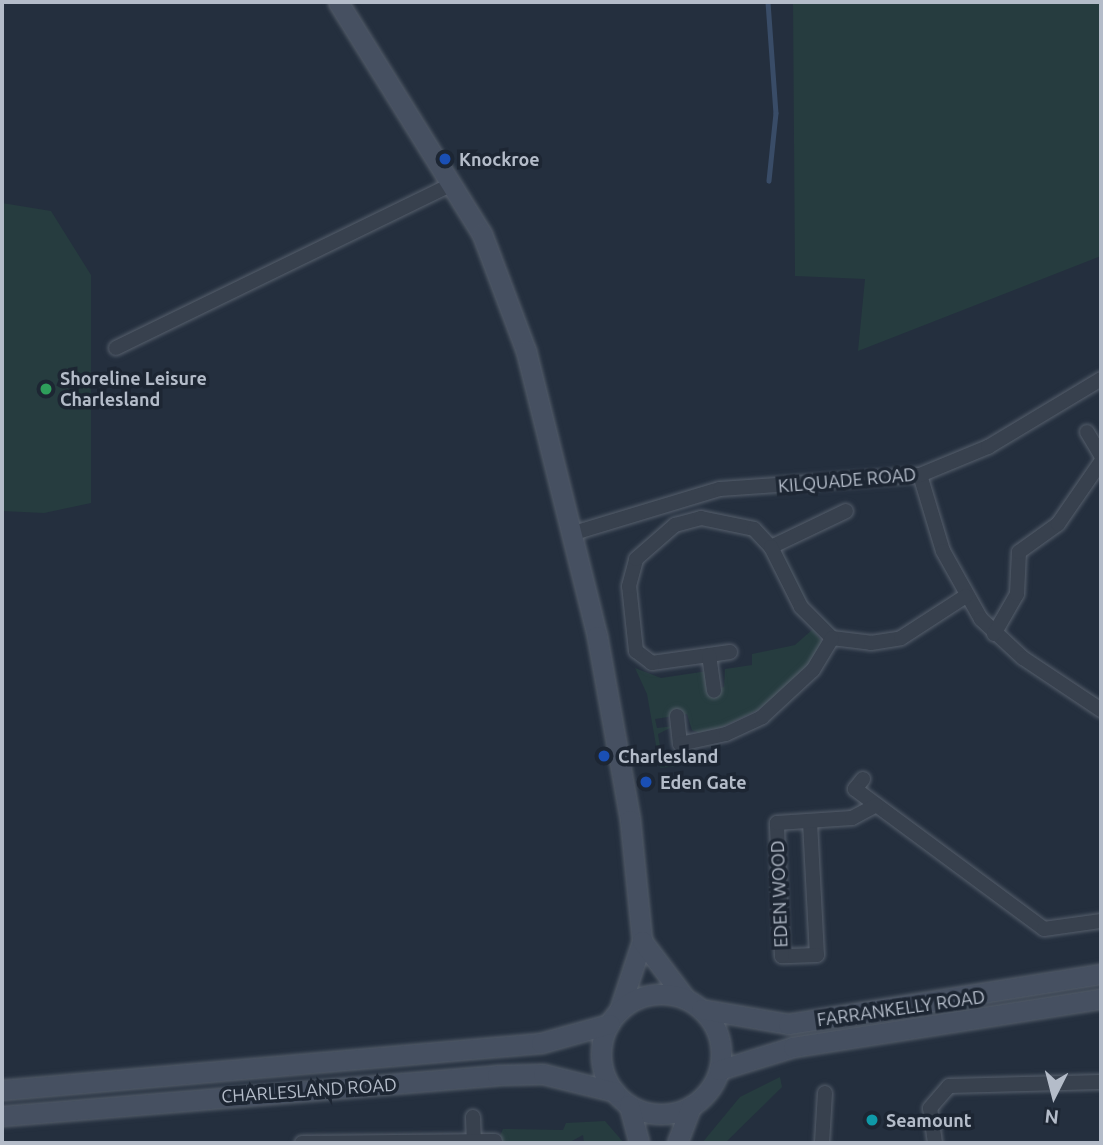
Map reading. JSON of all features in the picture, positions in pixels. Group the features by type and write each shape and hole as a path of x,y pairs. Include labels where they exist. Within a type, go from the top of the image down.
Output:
{"main road":[{"path":"338,2 452,184 506,289 574,533 630,820 642,942 601,1059 622,1099 639,1143"},
{"path":"642,942 719,1037 719,1070 691,1106 677,1143"},
{"name":"FARRANKELLY ROAD","path":"693,1004 788,1024 1101,974"},
{"path":"614,1017 647,995 693,1004"},
{"name":"FARRANKELLY ROAD","path":"719,1070 793,1047 1101,999"},
{"name":"CHARLESLAND ROAD","path":"2,1090 541,1043 614,1017"},
{"name":"CHARLESLAND ROAD","path":"2,1115 498,1075 543,1074 622,1099"},
{"path":"622,1099 660,1114 691,1106"}],"street":[{"path":"116,348 452,184"},
{"name":"KILQUADE ROAD","path":"574,533 720,489 920,475 988,447 1101,379"},
{"path":"1087,432 1101,455"},
{"path":"994,634 1017,594 1019,552 1058,524 1101,461"},
{"path":"920,475 943,551 966,596 994,634 1101,710"},
{"path":"771,547 846,511"},
{"path":"730,652 652,663 636,651 629,586 636,559 652,540 701,518 754,529 771,547 801,607 832,638 871,643 901,638 966,596"},
{"path":"677,716 680,744 726,734 762,717 813,670 832,638"},
{"path":"709,655 715,691"},
{"path":"863,779 855,789 1044,929 1101,921"},
{"name":"EDEN WOOD","path":"810,822 817,955 782,956 776,822 852,818 876,805"},
{"path":"934,1143 930,1108 950,1086 1101,1082"},
{"path":"822,1143 825,1093"},
{"path":"474,1117 474,1141"},
{"path":"302,1143 495,1140"}],"green space":[{"path":"793,2 1101,2 1101,256 858,351 865,279 795,276"},
{"name":"Shoreline Leisure Charlesland","path":"2,203 51,211 91,275 91,503 44,513 2,511"},
{"path":"813,629 823,643 817,663 758,710 705,735 692,730 687,714 655,719 657,728 674,726 658,734 662,758 677,756 678,766 660,768 647,694 635,668 661,678 708,671 711,689 724,687 725,669 752,665 752,654 795,645"},
{"path":"780,1077 782,1087 725,1143 702,1143 740,1097"},
{"path":"605,1121 624,1143 584,1143 583,1135 570,1142 497,1143 503,1129 563,1130 566,1123"}],"waterway":[{"path":"768,2 776,113 769,181"}],"place":[{"name":"Knockroe","path":"445,159"},
{"name":"Shoreline Leisure Charlesland","path":"46,389"},
{"name":"Charlesland","path":"604,756"},
{"name":"Eden Gate","path":"646,782"},
{"name":"Seamount","path":"872,1120"}]}
